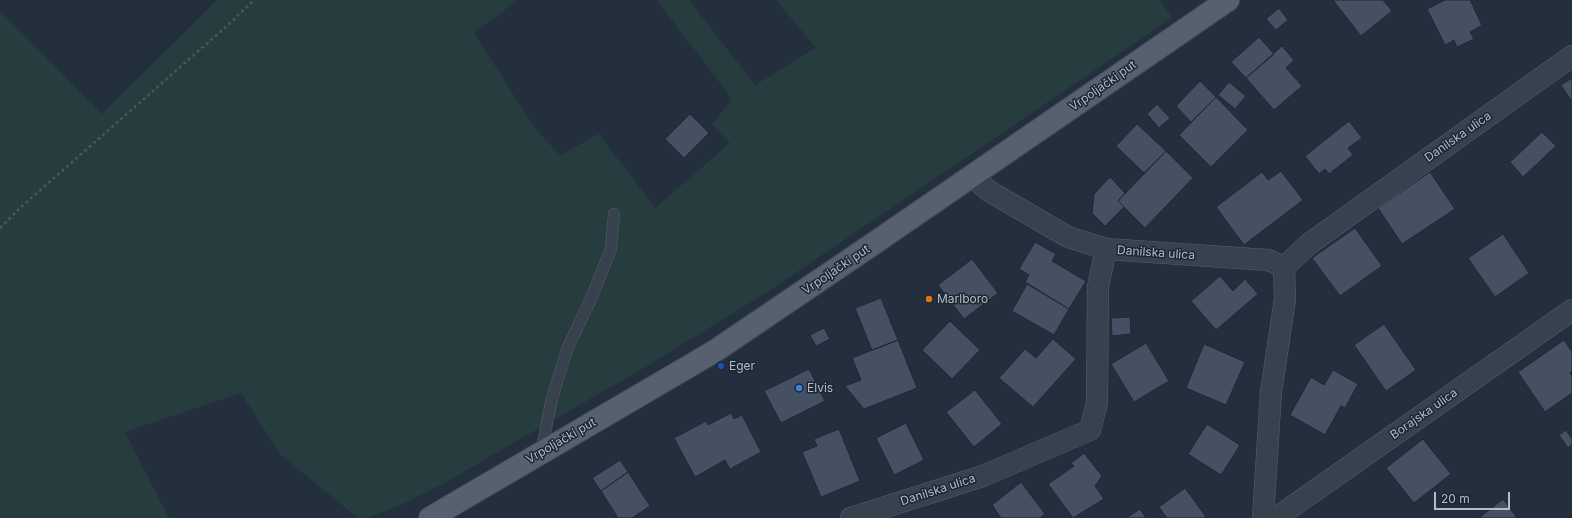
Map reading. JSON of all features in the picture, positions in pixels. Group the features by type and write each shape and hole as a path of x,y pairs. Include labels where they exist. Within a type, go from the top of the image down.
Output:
{"main road":[{"name":"Vrpoljački put","path":"430,518 714,350 972,176 1228,0"}],"street":[{"name":"Danilska ulica","path":"851,518 983,476 1090,430 1097,403 1098,287 1106,249 1268,260 1284,267 1309,244 1572,56"},
{"path":"972,176 989,191 1068,237 1106,249"},
{"path":"1263,518 1271,392 1285,299 1284,267"},
{"name":"Borajska ulica","path":"1276,518 1572,310"}],"lane":[{"path":"541,453 552,398 568,347 590,301 611,249 614,214"}],"path":[{"path":"0,228 21,207 228,25 254,0"}],"green space":[{"path":"217,0 518,0 474,33 536,130 560,155 599,134 655,208 730,143 712,125 732,99 657,0 689,0 755,85 816,48 776,0 1160,0 1172,18 766,293 647,366 441,485 403,504 368,518 358,518 280,454 241,393 125,432 169,518 0,518 0,11 102,114"}],"building":[{"path":"1333,0 1383,0 1392,11 1361,36"},
{"path":"1445,0 1470,0 1482,25 1470,32 1474,39 1457,47 1454,40 1445,45 1427,9"},
{"path":"1279,8 1288,20 1276,30 1266,19"},
{"path":"1259,37 1274,54 1246,78 1231,62"},
{"path":"1282,46 1294,60 1286,68 1302,86 1274,110 1246,78"},
{"path":"1572,78 1572,102 1561,85"},
{"path":"1200,81 1216,97 1191,122 1176,106"},
{"path":"1229,82 1246,96 1235,109 1218,95"},
{"path":"1216,97 1248,130 1211,167 1179,135"},
{"path":"1157,104 1170,118 1159,128 1147,114"},
{"path":"690,114 709,133 684,158 665,139"},
{"path":"1349,121 1362,138 1348,148 1353,155 1329,174 1325,169 1319,174 1305,156"},
{"path":"1137,124 1166,151 1144,173 1116,146"},
{"path":"1542,132 1556,146 1523,177 1510,162"},
{"path":"1166,151 1193,178 1145,228 1118,201"},
{"path":"1281,171 1303,200 1244,245 1216,207 1262,172 1268,180"},
{"path":"1430,172 1455,209 1402,244 1378,208"},
{"path":"1110,177 1125,193 1118,201 1124,207 1105,226 1092,213 1094,194"},
{"path":"1355,228 1382,266 1340,296 1312,258"},
{"path":"1503,234 1529,273 1495,297 1468,258"},
{"path":"1035,242 1056,254 1052,261 1086,281 1069,309 1025,282 1029,275 1019,269"},
{"path":"972,259 998,293 964,319 938,285"},
{"path":"1220,276 1233,291 1245,279 1258,294 1216,330 1191,301"},
{"path":"1027,284 1069,309 1054,335 1012,311"},
{"path":"881,298 898,340 872,350 855,308"},
{"path":"1130,317 1131,334 1112,336 1111,318"},
{"path":"950,321 980,350 952,379 922,350"},
{"path":"1384,324 1416,370 1386,391 1354,345"},
{"path":"824,328 830,339 816,346 810,335"},
{"path":"1053,339 1076,359 1033,407 999,378 1025,349 1036,358"},
{"path":"898,340 917,388 864,409 845,386 861,380 852,358"},
{"path":"1564,340 1572,352 1572,371 1570,373 1572,376 1572,393 1545,412 1518,372"},
{"path":"1146,343 1169,381 1134,402 1111,364"},
{"path":"1204,344 1245,362 1226,405 1186,388"},
{"path":"809,369 825,401 781,423 764,391"},
{"path":"1333,370 1358,384 1345,408 1341,406 1325,435 1290,415 1311,377 1324,385"},
{"path":"975,390 1002,424 974,447 946,412"},
{"path":"731,413 734,419 742,415 761,452 730,469 725,460 695,477 674,438 706,421 708,425"},
{"path":"906,423 924,460 894,475 876,438"},
{"path":"1207,424 1240,445 1221,475 1188,454"},
{"path":"839,429 860,481 821,497 802,452 817,446 814,439"},
{"path":"1566,430 1572,439 1572,444 1568,448 1559,435"},
{"path":"1423,439 1451,474 1414,503 1386,468"},
{"path":"1084,453 1102,476 1095,486 1104,499 1073,518 1048,484 1074,466 1071,463"},
{"path":"620,460 628,472 601,491 592,478"},
{"path":"628,472 650,506 632,518 618,518 601,491"},
{"path":"1021,482 1045,514 1040,518 1001,518 992,505"},
{"path":"1185,488 1206,517 1205,518 1167,518 1159,507"},
{"path":"1503,499 1517,518 1479,518"},
{"path":"1140,509 1146,518 1126,518"}],"place":[{"name":"Marlboro","path":"929,299"},
{"name":"Eger","path":"721,366"},
{"name":"Elvis","path":"799,388"}]}
